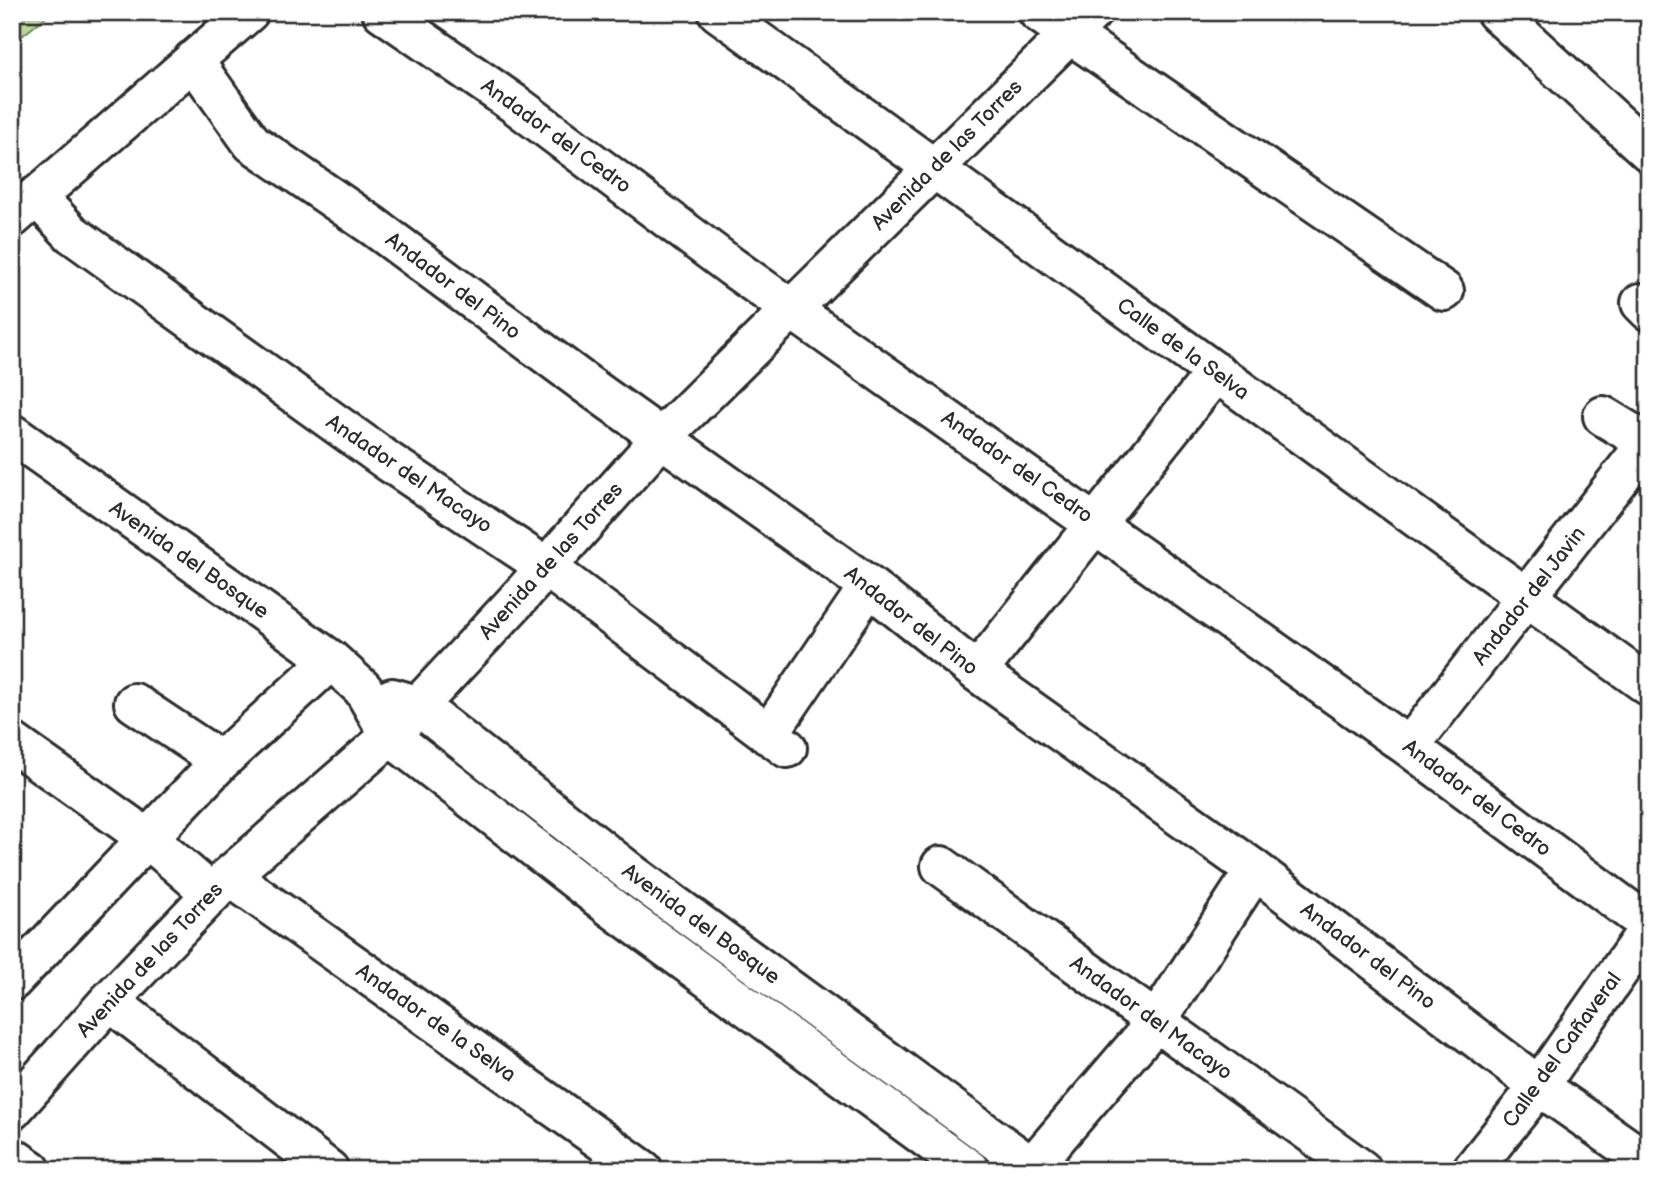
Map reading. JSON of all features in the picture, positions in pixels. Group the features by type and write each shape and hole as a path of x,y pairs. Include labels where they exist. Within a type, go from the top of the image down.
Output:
{"street":[{"path":"24,207 249,12"},
{"name":"Andador del Cedro","path":"382,12 516,105 732,267 1409,747 1649,927"},
{"name":"Calle de la Selva","path":"718,12 1649,687"},
{"path":"1038,12 1081,23 1444,291"},
{"path":"1496,12 1649,152"},
{"name":"Avenida de las Torres","path":"12,1110 109,1001 220,885 390,736 663,437 1081,23"},
{"name":"Andador del Pino","path":"193,60 251,143 373,226 869,586 977,672 1255,870 1539,1086 1649,1163"},
{"name":"Andador del Macayo","path":"24,207 72,234 389,462 546,567 778,742 869,586"},
{"path":"977,672 1216,372"},
{"path":"1603,416 1648,443"},
{"name":"Avenida del Bosque","path":"12,434 331,660 363,689 390,736 612,908 970,1170"},
{"name":"Andador del Javin","path":"1409,747 1648,443"},
{"path":"12,981 221,761 331,660"},
{"name":"Avenida del Bosque","path":"363,689 417,705 632,874 994,1137 1032,1169"},
{"path":"134,702 221,761"},
{"path":"12,742 147,838"},
{"name":"Andador de la Selva","path":"147,838 643,1170"},
{"name":"Andador del Macayo","path":"941,866 1362,1170"},
{"path":"1032,1169 1156,1022 1255,870"},
{"name":"Calle del Cañaveral","path":"1472,1170 1539,1086 1649,927"},
{"path":"729,993 752,961"},
{"path":"109,1001 329,1170"},
{"path":"970,1170 994,1137"},
{"path":"12,1157 31,1170"}],"green space":[{"path":"12,12 52,12 12,44"}]}
